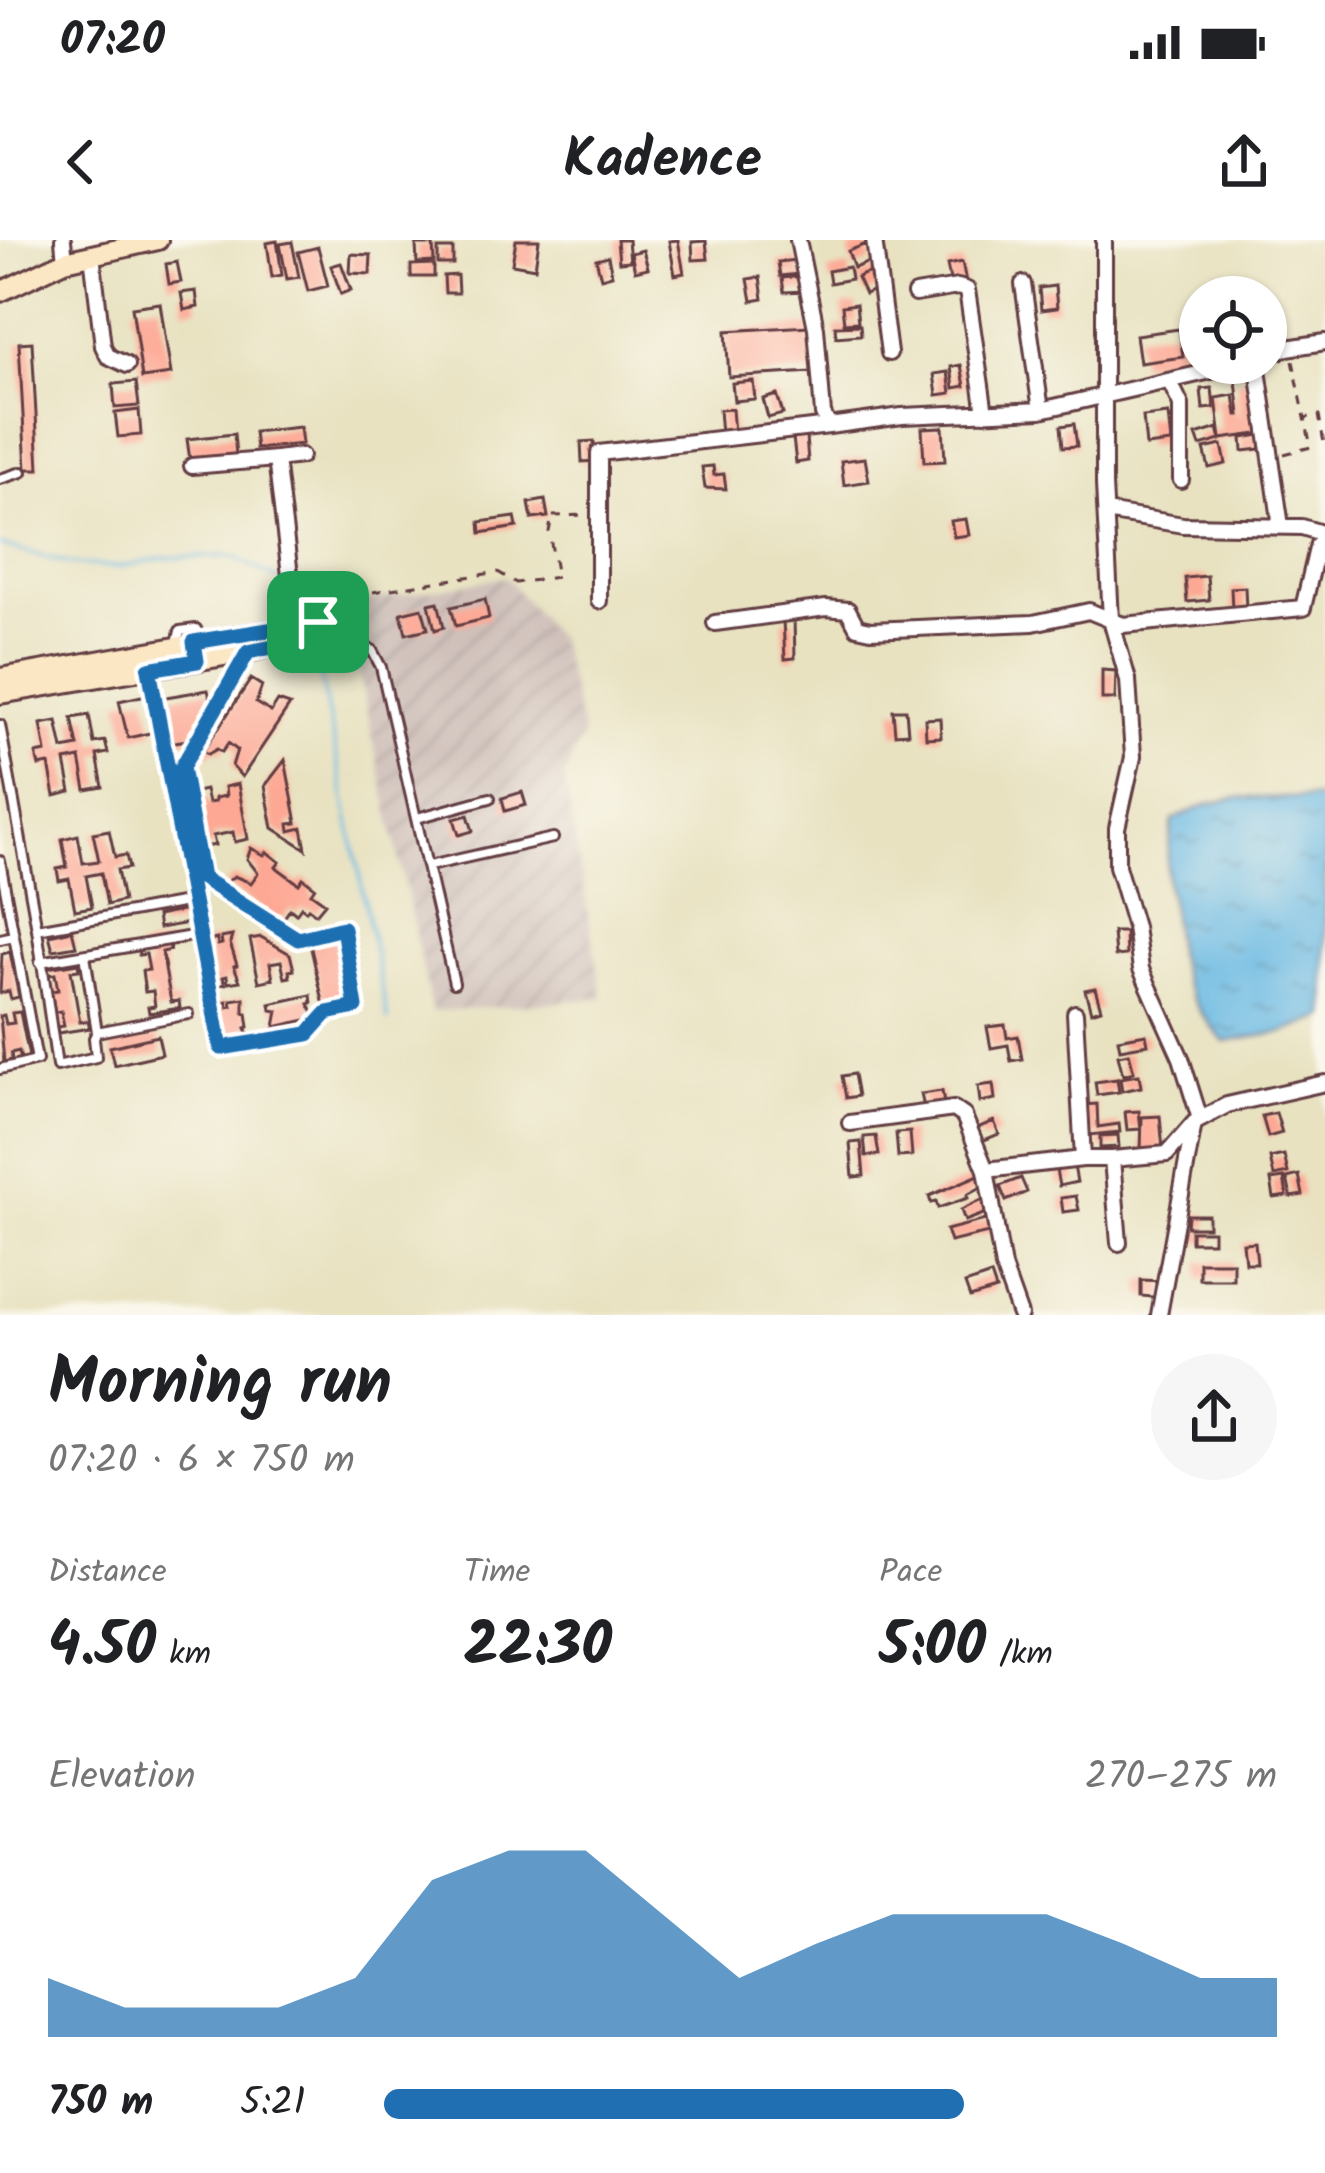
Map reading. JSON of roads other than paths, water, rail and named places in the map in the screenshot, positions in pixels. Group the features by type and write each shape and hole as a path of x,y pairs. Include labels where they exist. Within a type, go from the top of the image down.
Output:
{"street":[{"path":"63,240 65,262"},
{"path":"0,292 65,262 158,240"},
{"path":"798,240 816,328 823,414 830,426"},
{"path":"874,240 889,353"},
{"path":"1104,240 1111,620 1128,680 1132,757 1117,828 1119,880 1136,927 1141,969 1181,1058 1197,1121 1159,1315"},
{"path":"92,255 103,346 108,356 127,365"},
{"path":"1023,284 1041,410"},
{"path":"915,294 958,286 968,290 985,413"},
{"path":"1287,348 1325,343"},
{"path":"599,601 599,453 902,416 1041,410 1179,380"},
{"path":"1170,382 1181,405 1181,480"},
{"path":"1260,384 1281,526"},
{"path":"193,466 301,456"},
{"path":"276,459 296,626"},
{"path":"1106,512 1183,525 1281,526 1325,537"},
{"path":"715,623 826,608 848,610 857,627 871,630 1033,623 1089,611 1123,625 1304,608 1318,544 1325,537"},
{"path":"0,678 296,626 321,629"},
{"path":"0,694 149,669 192,647 248,652 321,629"},
{"path":"1075,1013 1083,1159"},
{"path":"986,1170 1167,1154 1197,1121 1232,1104 1325,1083"},
{"path":"850,1123 954,1109 964,1116 986,1170 1004,1267 1020,1315"},
{"path":"1112,1160 1119,1243"}],"lane":[{"path":"0,479 22,472"},
{"path":"321,629 375,653 454,983"},
{"path":"149,669 221,1048 308,1034 327,1013 356,1007 343,928 298,939 202,878 182,767 248,652"},
{"path":"0,724 38,929 57,1066 96,1057 98,1032 85,955"},
{"path":"417,818 490,798"},
{"path":"429,866 553,838"},
{"path":"0,861 37,1060 0,1069"},
{"path":"38,929 192,901"},
{"path":"40,962 199,935"},
{"path":"0,939 14,936"},
{"path":"98,1032 189,1014"}],"water":[{"path":"1237,798 1325,798 1325,1017 1284,1032 1225,1042 1200,1012 1185,983 1176,952 1167,870 1173,820 1208,804"}],"waterway":[{"path":"0,545 71,564 118,567 163,558 231,556 282,581"},
{"path":"301,596 309,615"},
{"path":"315,647 388,1020"}]}
